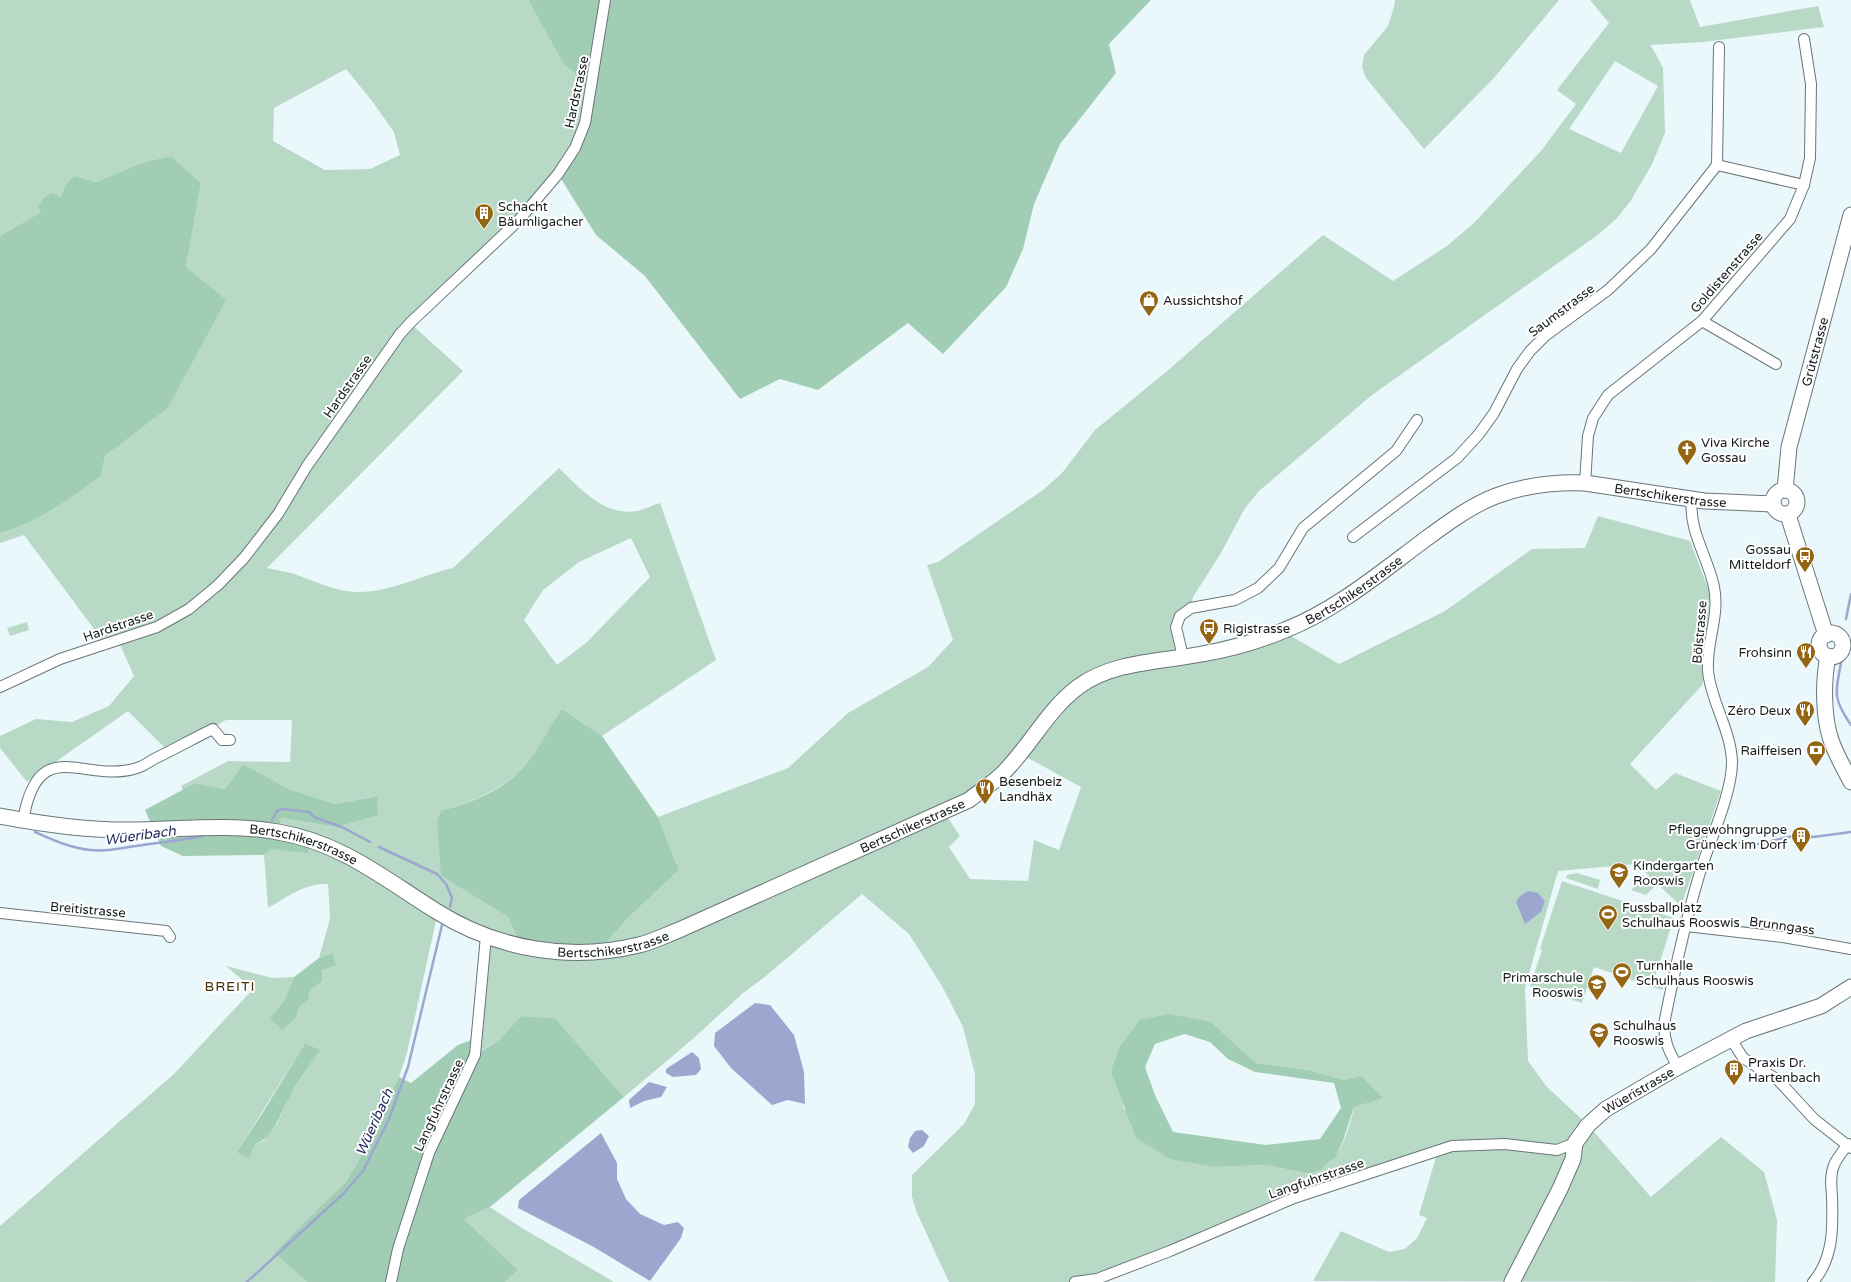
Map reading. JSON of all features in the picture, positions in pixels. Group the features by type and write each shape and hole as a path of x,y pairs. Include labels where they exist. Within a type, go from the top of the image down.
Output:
{"street":[{"name":"Hardstrasse","path":"0,687 60,659 156,627 189,609 218,585 244,558 278,514 307,466 400,334 519,220 558,174 571,154 585,123 605,0"},
{"name":"Goldistenstrasse","path":"1585,483 1588,436 1593,418 1608,395 1702,321 1790,218 1804,185 1810,158 1811,84 1804,39"},
{"path":"1720,47 1717,165 1804,185"},
{"name":"Saumstrasse","path":"1353,537 1457,458 1479,434 1494,413 1517,369 1530,351 1545,336 1608,290 1651,249 1717,165"},
{"name":"Grütstrasse","path":"1785,490 1789,447 1851,215"},
{"path":"1702,321 1776,364"},
{"path":"1183,657 1176,627 1180,616 1191,608 1235,600 1258,588 1279,568 1303,528 1396,451 1416,420"},
{"name":"Bertschikerstrasse","path":"0,816 23,821 77,827 126,830 243,828 277,832 310,839 335,849 362,862 438,912 486,936 522,948 559,952 599,951 639,945 679,930 969,800 1000,776 1058,705 1079,686 1104,674 1135,664 1225,649 1285,630 1326,610 1369,581 1443,526 1472,507 1496,496 1520,488 1545,483 1585,483 1692,499 1729,503 1773,504"},
{"path":"1785,490 1796,495 1798,503 1795,510 1788,514 1778,512 1773,504 1776,494 1785,490"},
{"name":"Bölstrasse","path":"1678,1067 1667,1047 1665,1023 1686,926 1702,868 1728,789 1732,768 1729,740 1709,679 1709,652 1715,615 1715,596 1710,571 1694,526 1692,499"},
{"path":"1788,514 1826,634"},
{"path":"1826,634 1834,634 1841,639 1847,648 1838,655 1828,656 1822,652 1819,644 1820,640 1826,634"},
{"path":"1828,656 1826,686 1827,723 1834,748 1851,782"},
{"path":"23,821 32,786 42,774 54,768 67,766 123,772 139,768 213,729 222,740 230,740"},
{"name":"Breitistrasse","path":"0,913 166,931 170,937"},
{"name":"Brunngass","path":"1686,926 1783,937 1851,949"},
{"name":"Langfuhrstrasse","path":"391,1282 398,1249 429,1153 475,1055 486,936"},
{"name":"Wüeristrasse","path":"1512,1282 1560,1190 1573,1159 1575,1143 1588,1126 1606,1109 1678,1067 1731,1039 1757,1027 1821,1006 1851,987"},
{"path":"1731,1039 1743,1058 1774,1076 1786,1087 1814,1119 1849,1146 1834,1165 1831,1180 1833,1232 1828,1253 1820,1274 1813,1282"},
{"name":"Langfuhrstrasse","path":"1075,1282 1097,1279 1170,1251 1294,1198 1452,1146 1505,1144 1557,1150 1575,1143"}],"green space":[{"path":"0,0 528,0 564,65 592,86 585,123 558,174 410,323 463,371 267,568 291,573 332,588 358,592 394,586 453,568 559,468 584,492 603,505 614,510 625,512 637,511 660,503 716,660 602,736 562,709 541,744 519,772 499,787 477,799 442,810 441,876 508,917 522,948 599,951 627,919 679,870 658,817 788,768 848,713 928,667 953,640 927,565 938,562 1043,490 1062,473 1095,430 1166,372 1323,235 1393,281 1447,246 1474,223 1541,151 1576,104 1557,90 1609,23 1590,0 1690,0 1700,27 1818,6 1824,27 1703,42 1650,45 1663,68 1665,133 1652,164 1630,202 1617,218 1599,234 1372,395 1259,491 1245,508 1221,553 1193,597 1191,608 1180,616 1183,657 1279,629 1339,664 1445,611 1532,549 1585,548 1598,516 1690,541 1710,593 1703,684 1630,764 1656,790 1675,773 1721,791 1681,906 1636,864 1558,871 1525,988 1528,1061 1547,1087 1588,1125 1651,1197 1721,1137 1764,1172 1777,1220 1775,1282 1313,1281 1341,1231 1389,1252 1405,1249 1417,1238 1427,1218 1419,1215 1436,1157 1435,1151 1236,1222 1075,1282 949,1282 917,1213 912,1197 912,1175 964,1124 975,1104 975,1074 963,1027 942,986 909,934 862,894 766,976 743,993 695,1037 624,1097 555,1018 521,1016 500,1039 475,1055 486,936 438,912 407,1053 399,1077 359,1160 346,1182 274,1253 307,1282 0,1282 0,1226 175,1073 253,989 226,966 272,978 294,977 284,1001 270,1018 299,1007 309,999 310,990 322,982 322,970 332,953 319,958 330,919 328,884 320,884 304,888 268,908 264,855 271,849 282,818 336,827 376,796 335,804 289,789 243,764 225,789 195,783 183,790 181,786 228,761 290,762 292,720 226,720 169,752 128,711 27,782 0,748 0,736 36,719 72,722 109,706 134,676 118,640 103,641 24,535 0,543 0,533 14,529 40,517 65,502 101,476 105,456 167,409 186,267 201,183 171,156 144,162 96,182 74,176 65,185 61,197 41,212 0,236","holes":["1615,61 1658,86 1621,153 1569,129","346,69 372,101 394,132 400,155 370,169 325,170 273,141 274,108","631,538 650,577 587,642 557,665 524,620 543,590 579,562","1019,753 1081,787 1059,850 1034,840 1028,881 970,879 949,847 960,836 944,812","1140,1020 1211,1022 1256,1063 1309,1070 1344,1080 1361,1076 1348,1130 1340,1150 1330,1161 1310,1174 1265,1165 1216,1167 1123,1108","305,1043 319,1050 288,1099 277,1124 263,1141 237,1152"]},
{"path":"528,0 1151,0 1109,44 1116,73 1060,144 1034,204 1023,249 1006,287 943,354 908,323 818,390 780,379 740,399 645,276 596,235 558,174 575,148 592,86 564,65"},
{"path":"1395,0 1559,0 1493,79 1424,149 1366,78 1362,67 1364,55 1388,26"},
{"path":"171,156 201,183 186,267 226,300 167,409 105,456 101,476 65,502 40,517 14,529 0,533 0,236 41,212 38,206 43,199 51,193 61,197 65,185 74,176 96,182 144,162"},
{"path":"27,622 29,630 10,636 7,628"},
{"path":"562,709 602,736 658,817 679,870 627,919 599,951 522,948 508,917 441,876 437,820 442,810 477,799 510,780 532,757"},
{"path":"243,764 289,789 335,804 377,796 378,815 336,827 282,818 277,832 310,839 308,853 271,849 264,855 183,856 161,846 145,810 195,783 225,789"},
{"path":"1577,873 1600,880 1598,889 1566,878 1567,875"},
{"path":"1643,875 1655,886 1646,895 1631,890 1638,884 1636,881"},
{"name":"Fussballplatz Schulhaus Rooswis","path":"1562,881 1674,918 1654,980 1664,984 1662,990 1594,967 1582,1003 1530,986 1542,950 1540,949"},
{"path":"332,953 336,965 322,970 322,982 310,990 309,999 299,1007 296,1017 282,1030 270,1018 284,1001 294,977 319,958"},
{"path":"1169,1014 1211,1022 1256,1063 1309,1070 1344,1080 1361,1076 1383,1098 1354,1107 1343,1141 1336,1156 1320,1170 1310,1174 1265,1165 1216,1167 1170,1159 1136,1138 1111,1071 1120,1046 1140,1020","holes":["1184,1034 1210,1042 1228,1059 1255,1072 1334,1083 1341,1108 1320,1139 1266,1145 1173,1132 1155,1095 1145,1067 1155,1044"]},
{"path":"521,1016 555,1018 624,1097 490,1207 464,1219 518,1270 505,1282 307,1282 274,1253 346,1182 359,1160 399,1077 411,1083 458,1045 477,1038 476,1055 500,1039"},
{"path":"305,1043 320,1050 296,1086 276,1125 262,1141 255,1144 249,1158 237,1152 265,1109"},
{"path":"490,1207 522,1228 614,1282 505,1282 518,1270 464,1219"}],"water":[{"path":"1528,891 1538,893 1545,901 1541,912 1525,924 1516,902 1520,896"},
{"path":"755,1003 770,1005 794,1035 804,1072 805,1104 788,1100 772,1105 731,1068 714,1046 715,1033"},
{"path":"692,1052 699,1058 701,1069 696,1075 673,1077 666,1073 666,1069"},
{"path":"649,1082 667,1087 661,1097 644,1101 630,1108 629,1100"},
{"path":"922,1130 929,1136 924,1146 913,1153 908,1147 910,1138 915,1131"},
{"path":"601,1133 617,1163 617,1179 626,1199 640,1214 664,1225 678,1222 684,1228 681,1238 650,1281 592,1246 518,1208 519,1200"}],"waterway":[{"path":"1846,619 1851,594"},
{"path":"1841,663 1837,696 1841,709 1851,725"},
{"name":"Wüeribach","path":"272,820 277,811 283,809 309,812 316,818 342,827 370,842"},
{"name":"Wüeribach","path":"35,832 69,846 96,850 113,850 203,836"},
{"path":"1728,841 1754,845 1797,835 1813,837 1851,832"},
{"name":"Wüeribach","path":"379,847 437,874 446,884 452,898 450,907"},
{"name":"Wüeribach","path":"247,1282 344,1193 363,1171 389,1119 408,1067 442,925"}],"place":[{"name":"Schacht Bäumligacher","path":"484,230"},
{"name":"Aussichtshof","path":"1149,317"},
{"name":"Viva Kirche Gossau","path":"1687,466"},
{"name":"Gossau Mitteldorf","path":"1805,573"},
{"name":"Rigistrasse","path":"1209,645"},
{"name":"Frohsinn","path":"1806,669"},
{"name":"Zéro Deux","path":"1805,727"},
{"name":"Raiffeisen","path":"1816,767"},
{"name":"Besenbeiz Landhäx","path":"985,805"},
{"name":"Pflegewohngruppe Grüneck im Dorf","path":"1801,853"},
{"name":"Kindergarten Rooswis","path":"1619,889"},
{"name":"Fussballplatz Schulhaus Rooswis","path":"1608,931"},
{"name":"Turnhalle Schulhaus Rooswis","path":"1622,989"},
{"name":"Primarschule Rooswis","path":"1597,1001"},
{"name":"Schulhaus Rooswis","path":"1599,1049"},
{"name":"Praxis Dr. Hartenbach","path":"1734,1086"}],"district":[{"name":"BREITI","path":"230,986"}]}
